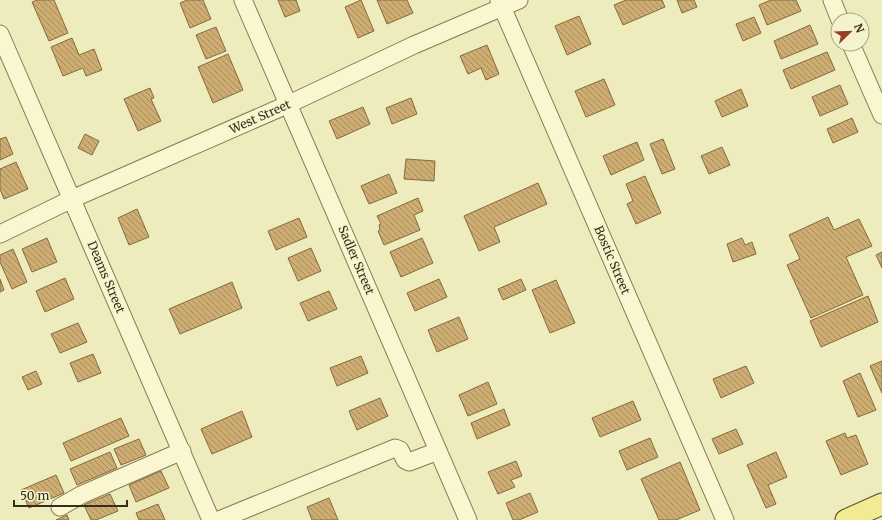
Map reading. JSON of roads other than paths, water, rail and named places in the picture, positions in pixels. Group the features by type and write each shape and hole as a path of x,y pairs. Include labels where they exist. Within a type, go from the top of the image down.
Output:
{"main road":[{"path":"846,520 882,504"}],"street":[{"name":"Sadler Street","path":"242,0 289,104 468,520"},
{"name":"West Street","path":"0,234 72,199 289,104 500,4 519,0"},
{"path":"832,0 837,12"},
{"name":"Bostic Street","path":"500,4 725,520"},
{"name":"Deams Street","path":"0,34 211,520"},
{"path":"854,52 882,115"},
{"path":"219,520 395,448 400,450 405,460 409,462 438,451"},
{"path":"60,507 81,495 182,451"}]}
